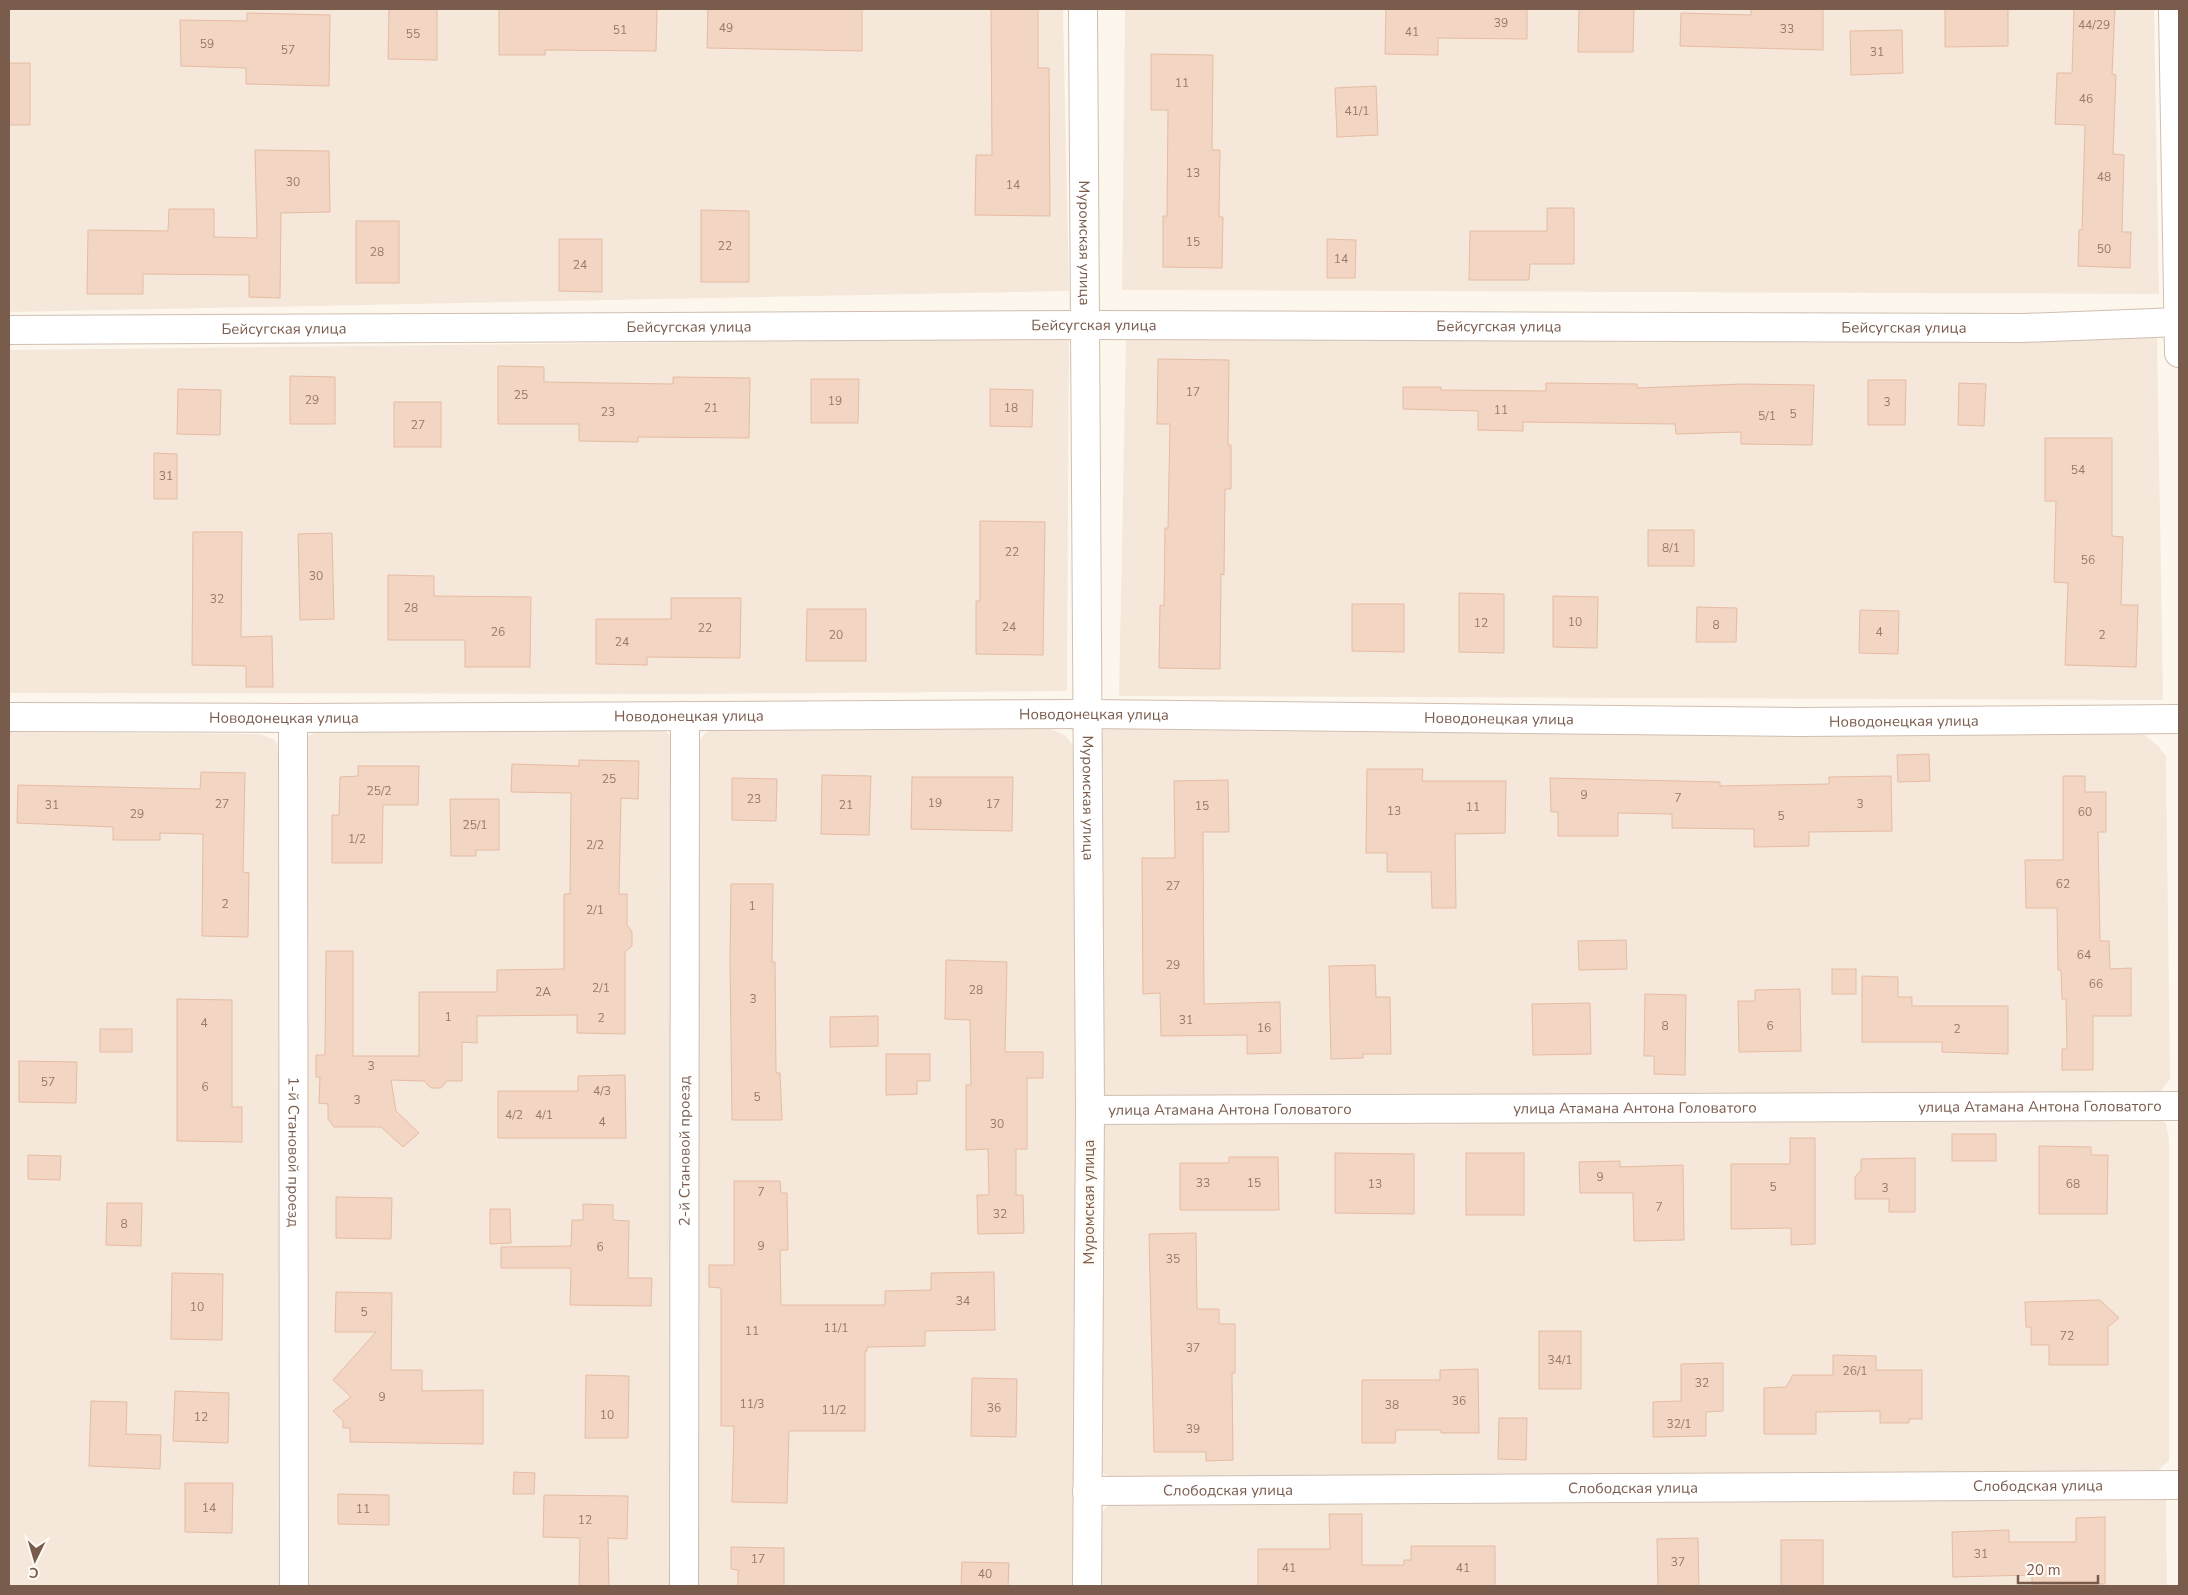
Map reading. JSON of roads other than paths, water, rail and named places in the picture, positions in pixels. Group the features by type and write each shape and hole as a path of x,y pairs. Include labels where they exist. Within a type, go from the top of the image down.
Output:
{"street":[{"name":"Муромская улица","path":"1083,9 1090,1110 1087,1586"},
{"path":"2173,9 2179,353"},
{"name":"Бейсугская улица","path":"9,330 1085,325 2024,328 2179,322"},
{"name":"Новодонецкая улица","path":"9,717 294,718 1088,714 1790,722 2179,719"},
{"name":"2-й Становой проезд","path":"684,1586 685,716"},
{"name":"1-й Становой проезд","path":"294,718 294,1586"},
{"name":"улица Атамана Антона Головатого","path":"1090,1110 2179,1106"},
{"name":"Слободская улица","path":"1087,1491 2179,1485"}]}
